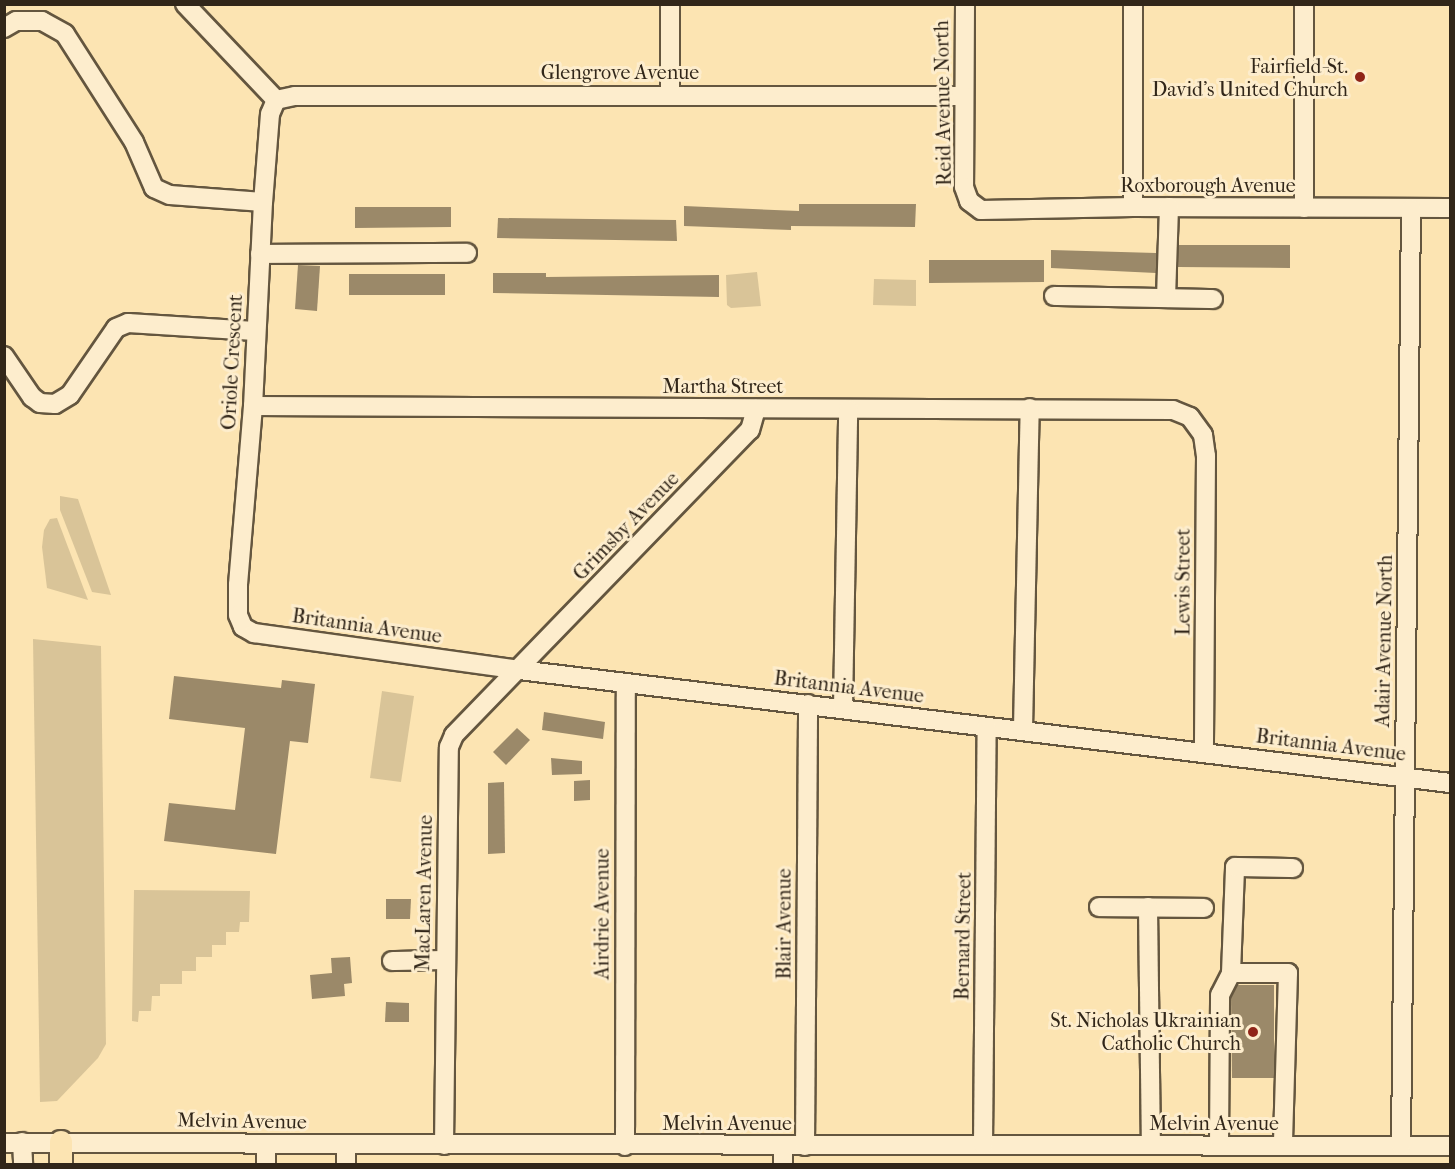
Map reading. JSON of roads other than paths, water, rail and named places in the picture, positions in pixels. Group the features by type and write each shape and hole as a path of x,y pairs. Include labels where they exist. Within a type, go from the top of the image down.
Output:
{"street":[{"path":"670,4 670,94"},
{"name":"Reid Avenue North","path":"964,4 964,187 969,201"},
{"path":"1133,4 1133,207"},
{"path":"1304,4 1304,208"},
{"path":"191,6 276,100"},
{"path":"4,28 16,21 42,21 65,34 134,142 154,188 170,195 263,202"},
{"name":"Glengrove Avenue","path":"276,100 295,96 670,94 964,96"},
{"name":"Oriole Crescent","path":"243,627 238,615 238,585 254,406 255,331 263,202 270,114 276,100"},
{"name":"Roxborough Avenue","path":"969,201 981,210 1133,207 1450,208"},
{"path":"1166,298 1169,207"},
{"name":"Adair Avenue North","path":"1401,1146 1411,208"},
{"path":"260,254 467,253"},
{"path":"1054,296 1213,298"},
{"path":"4,356 32,397 40,403 55,404 70,395 116,328 128,323 255,331"},
{"name":"Martha Street","path":"254,406 848,410 1030,408 1173,410 1190,417"},
{"path":"1023,729 1030,408"},
{"name":"Grimsby Avenue","path":"519,669 744,436 756,409"},
{"path":"843,708 848,410"},
{"name":"Lewis Street","path":"1190,417 1203,435 1206,456 1204,752"},
{"name":"Britannia Avenue","path":"243,627 254,633 626,683 987,727 1023,729 1450,783"},
{"name":"MacLaren Avenue","path":"444,1145 449,747 454,735 519,669"},
{"name":"Airdrie Avenue","path":"625,1146 626,683"},
{"name":"Blair Avenue","path":"806,1146 808,704"},
{"name":"Bernard Street","path":"983,1144 987,727"},
{"path":"1219,1145 1220,995 1231,973 1234,867 1293,868"},
{"path":"1098,907 1204,908"},
{"path":"1148,907 1151,1145"},
{"path":"392,961 446,960"},
{"path":"1231,973 1288,973 1282,1146"},
{"path":"13,1142 23,1164"},
{"name":"Melvin Avenue","path":"13,1142 61,1153 266,1143 625,1146 983,1144 1450,1146"},
{"path":"266,1143 266,1164"},
{"path":"346,1144 346,1164"},
{"path":"783,1146 783,1164"}],"place":[{"name":"Fairfield-St. David's United Church","path":"1360,77"},
{"name":"St. Nicholas Ukrainian Catholic Church","path":"1253,1032"}]}
